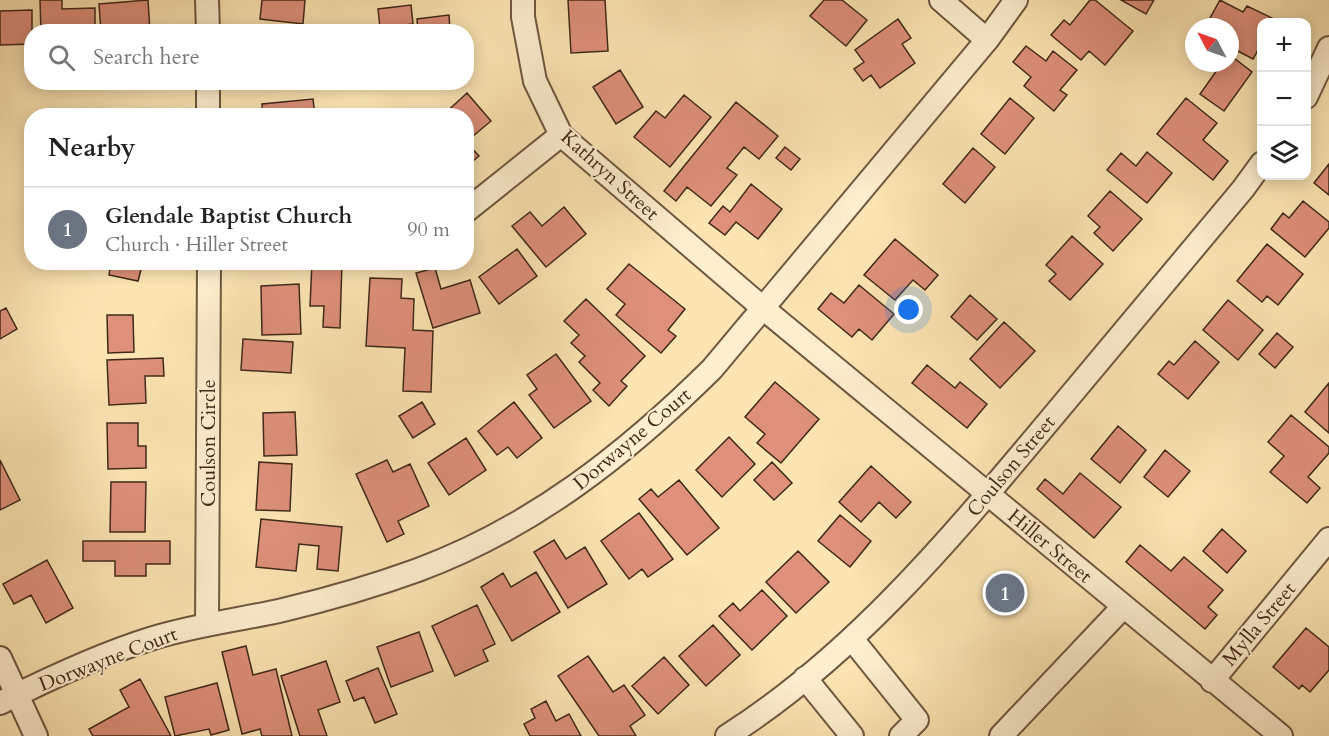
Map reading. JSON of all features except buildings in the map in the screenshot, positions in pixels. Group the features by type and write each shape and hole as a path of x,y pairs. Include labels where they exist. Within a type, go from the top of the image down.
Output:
{"street":[{"path":"207,0 208,24"},
{"name":"Kathryn Street","path":"523,0 523,17 535,81 561,135 764,309"},
{"path":"941,0 987,40"},
{"name":"Dorwayne Court","path":"9,699 89,662 150,639 207,624 281,610 353,591 420,569 483,541 538,512 598,472 663,418 711,369 764,309 987,40 1016,0"},
{"path":"1311,86 1329,48"},
{"path":"208,90 208,108"},
{"path":"474,205 561,135"},
{"name":"Coulson Street","path":"735,734 852,639 907,584 988,494 1257,170"},
{"name":"Coulson Circle","path":"207,624 209,270"},
{"name":"Hiller Street","path":"764,309 1281,736"},
{"name":"Mylla Street","path":"1212,681 1329,539"},
{"path":"1001,736 1123,607"},
{"path":"852,639 917,720 901,736"},
{"path":"0,658 9,699 36,736"},
{"path":"805,678 852,736"}],"place":[{"name":"Glendale Baptist Church","path":"1005,593"}]}
